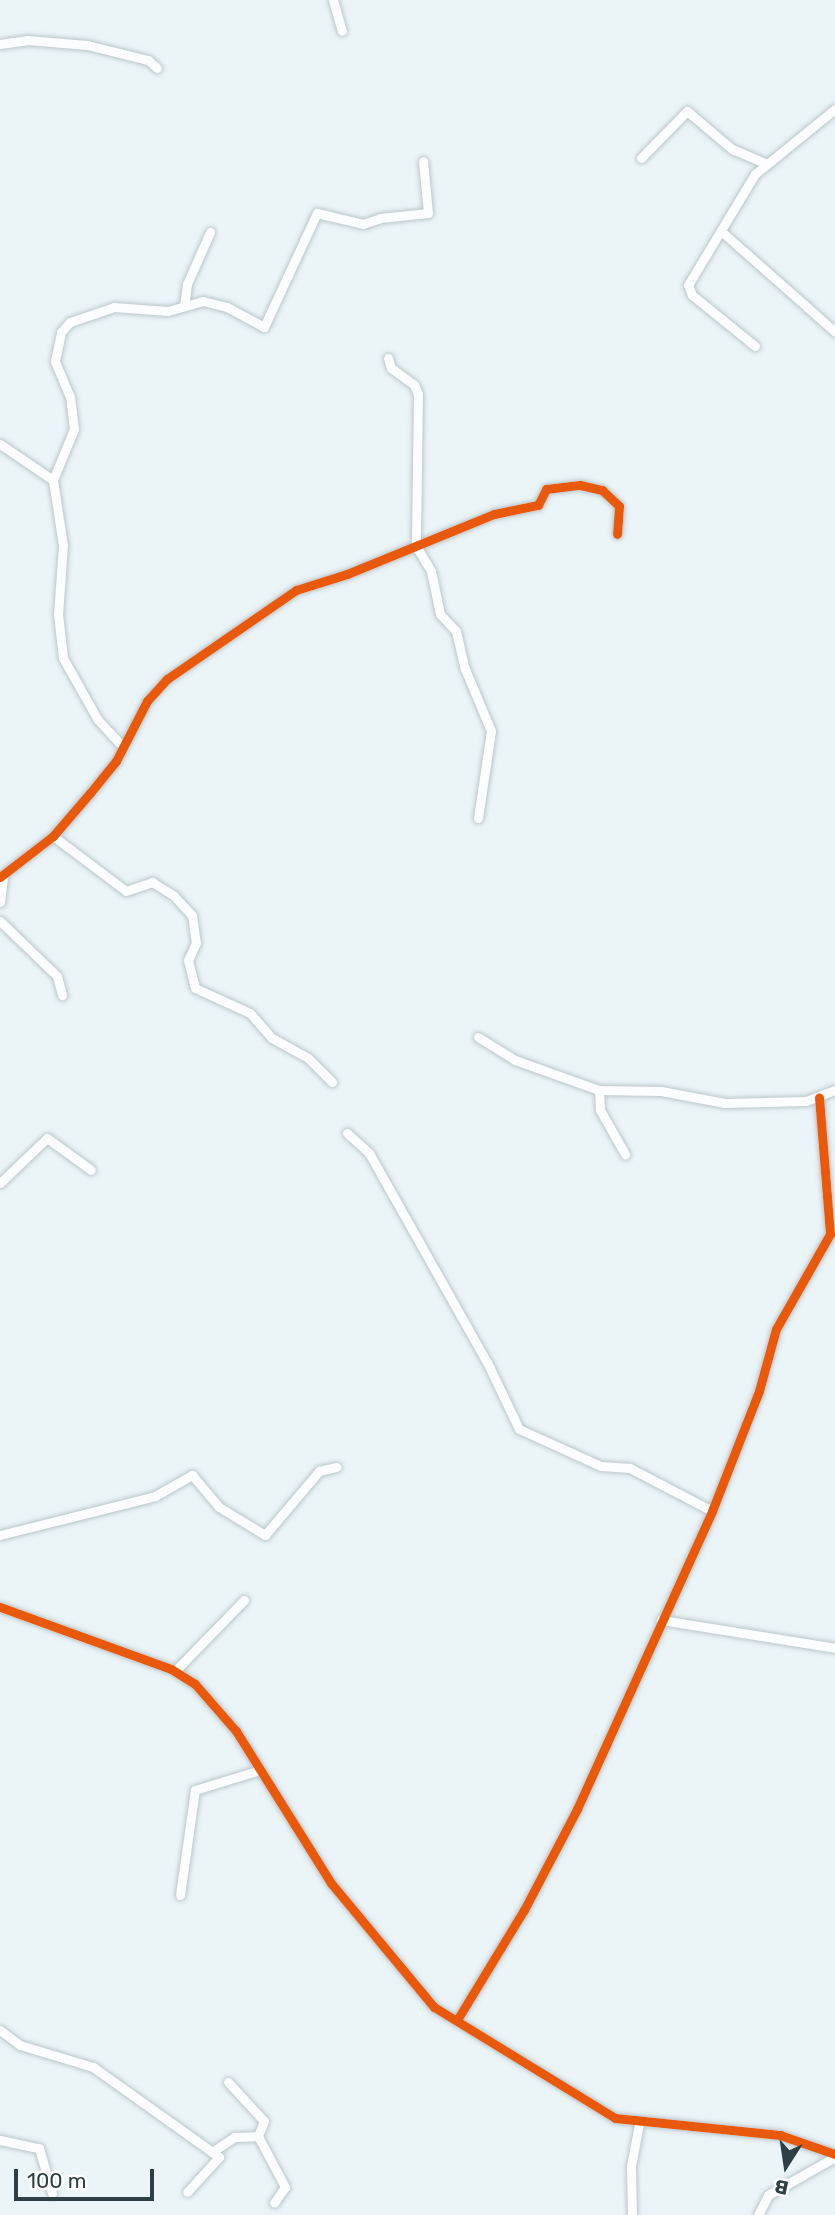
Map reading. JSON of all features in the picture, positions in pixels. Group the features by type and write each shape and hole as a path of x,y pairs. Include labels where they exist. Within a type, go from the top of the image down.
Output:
{"street":[{"path":"333,0 342,32"},
{"path":"0,44 27,40 87,45 148,60 158,68"},
{"path":"755,346 689,292 692,276 721,231 742,190 765,163 835,109"},
{"path":"641,158 687,111 732,149 765,163"},
{"path":"122,746 98,720 63,658 58,614 63,545 53,480 74,422 70,397 55,361 64,328 114,307 168,311 203,302 221,305 253,325 266,326 317,213 363,224 380,218 428,213 423,161"},
{"path":"721,231 835,332"},
{"path":"184,306 187,284 210,232"},
{"path":"388,358 391,368 414,386 418,394 416,546 431,570 440,614 456,631 465,669 491,732 478,818"},
{"path":"0,444 53,480"},
{"path":"0,902 2,877 53,836 116,761 154,692 184,665 296,590 494,514 538,505 546,489 580,485 602,490 616,502 617,534"},
{"path":"53,836 126,891 152,882 174,896 192,915 196,943 188,960 195,988 250,1013 272,1038 308,1058 332,1082"},
{"path":"0,921 57,976 62,995"},
{"path":"478,1037 515,1060 598,1090 661,1091 725,1103 819,1097 835,1090"},
{"path":"598,1090 600,1110 625,1154"},
{"path":"457,2020 552,1857 712,1511 759,1391 776,1329 831,1229 819,1097"},
{"path":"347,1133 369,1153 487,1362 519,1429 601,1466 630,1468 712,1511"},
{"path":"0,1183 47,1139 91,1170"},
{"path":"0,1535 14,1528 155,1496 192,1475 219,1507 265,1535 319,1471 337,1467"},
{"path":"175,1671 244,1600"},
{"path":"0,1607 175,1671 212,1700 331,1883 422,1997 597,2111 639,2124 780,2135 835,2156"},
{"path":"661,1620 835,1648"},
{"path":"180,1895 195,1790 260,1770"},
{"path":"0,2031 20,2045 93,2067 212,2152 219,2161 187,2193"},
{"path":"228,2081 265,2123 258,2136"},
{"path":"632,2215 631,2166 639,2124"},
{"path":"212,2152 234,2137 258,2136"},
{"path":"258,2136 285,2187 274,2203"},
{"path":"0,2140 39,2148 52,2193"},
{"path":"758,2215 768,2195 835,2156"}],"cycle path":[{"path":"0,877 53,836 90,793 116,761 147,701 167,679 296,590 347,574 494,514 538,505 546,489 580,485 602,490 619,506 617,534"},
{"path":"457,2020 524,1910 577,1809 712,1511 759,1391 776,1329 830,1234 819,1097"},
{"path":"0,1607 171,1669 195,1684 236,1731 331,1883 434,2007 615,2118 780,2135 835,2154"}]}
